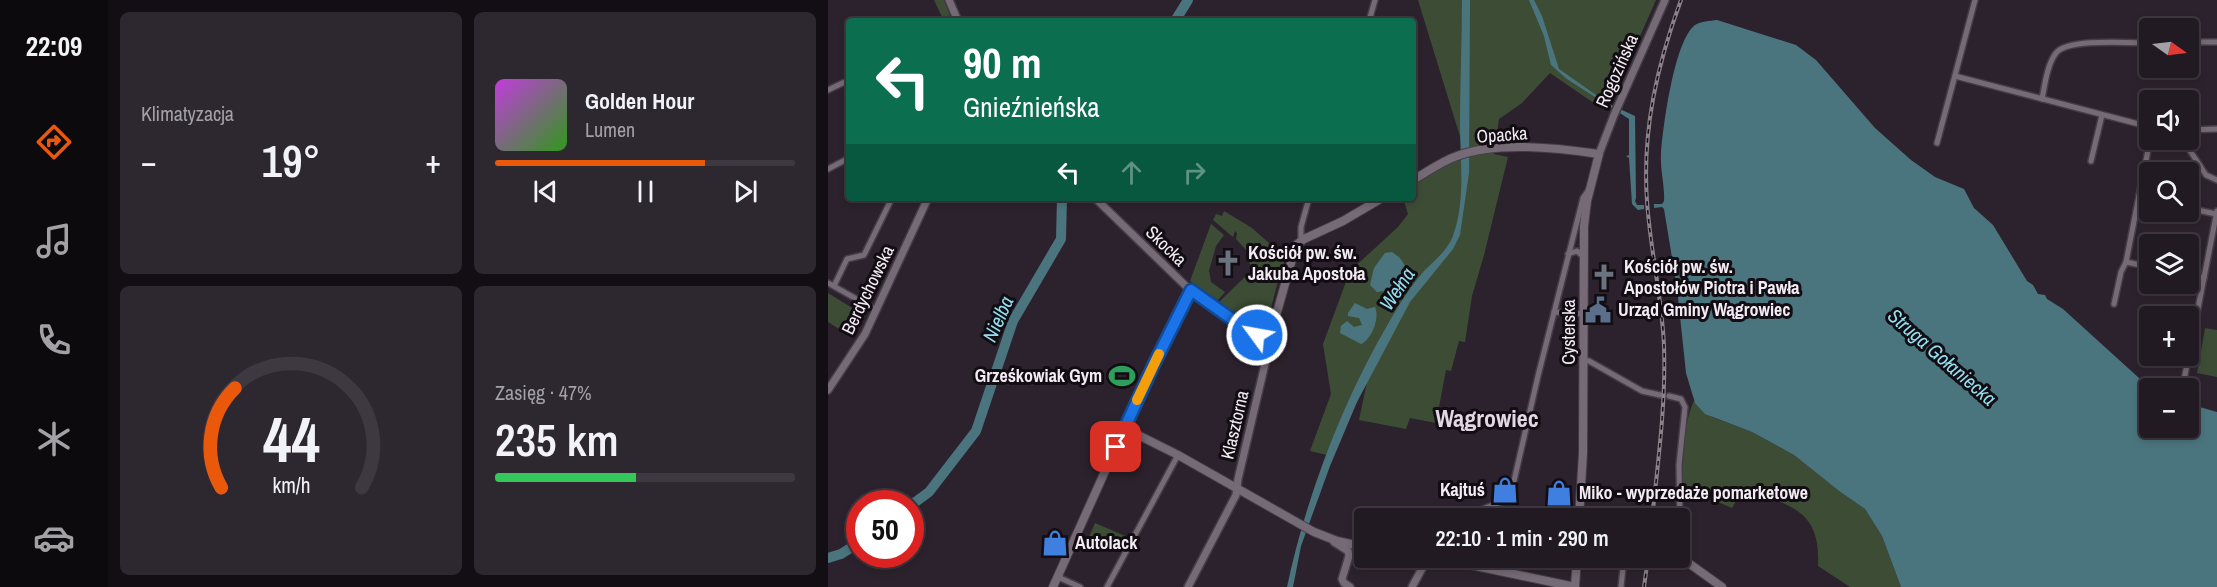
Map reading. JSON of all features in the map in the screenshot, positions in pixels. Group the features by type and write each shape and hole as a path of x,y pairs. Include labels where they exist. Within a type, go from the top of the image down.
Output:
{"main road":[{"name":"Opacka","path":"1416,178 1455,156 1484,150 1551,147 1599,154"},
{"name":"Cysterska","path":"1580,508 1585,219 1599,154"},
{"path":"1301,241 1343,221 1377,201"},
{"name":"Klasztorna","path":"1267,332 1274,323 1295,249 1301,241"},
{"path":"1053,587 1124,428 1191,290 1250,332 1257,335 1267,332"},
{"path":"1124,428 1178,455 1318,533 1354,545"},
{"path":"1690,565 1713,584 1722,587"},
{"path":"1493,568 1575,587 1576,568"}],"street":[{"path":"949,0 957,18"},
{"path":"1370,18 1375,0"},
{"name":"Rogozińska","path":"1599,154 1665,0"},
{"path":"1937,143 1975,0"},
{"path":"2199,42 2217,42"},
{"path":"2042,99 2054,58 2063,47 2078,44 2139,43"},
{"path":"1955,76 2139,124"},
{"path":"828,90 846,81"},
{"path":"2091,161 2102,115"},
{"path":"2199,129 2217,129"},
{"path":"2190,150 2206,175 2217,180"},
{"path":"828,169 846,160"},
{"path":"1481,508 1508,498 1511,494 1568,254 1583,198 1590,188"},
{"path":"2114,304 2121,272 2126,262 2139,196"},
{"path":"876,310 831,284 847,259 864,255 891,201"},
{"name":"Berdychowska","path":"828,390 855,351 927,201"},
{"name":"Skocka","path":"1098,201 1191,290"},
{"name":"Klasztorna","path":"1301,241 1301,227 1308,201"},
{"path":"2184,378 2217,213 2199,210"},
{"path":"1568,254 1577,251 1584,257"},
{"path":"2126,262 2139,265"},
{"path":"2199,277 2204,278"},
{"path":"1554,312 1584,314"},
{"name":"Klasztorna","path":"1188,587 1236,495 1269,347 1267,332"},
{"path":"1584,360 1642,390 1660,395"},
{"path":"1669,396 1681,399 1685,407 1679,465 1680,508"},
{"path":"1107,587 1178,455"},
{"path":"1318,533 1348,551 1342,579 1350,587"},
{"path":"1412,587 1422,568"},
{"path":"1620,587 1623,568"},
{"path":"1058,577 1080,587"}],"green space":[{"path":"934,0 944,0 951,18 943,18"},
{"path":"1418,0 1656,0 1625,70 1604,110 1550,73 1522,103 1499,119 1494,154 1508,157 1472,296 1465,342 1459,341 1451,371 1446,370 1436,423 1410,418 1406,429 1359,420 1370,368 1327,455 1310,451 1331,394 1323,344 1350,271 1398,227 1408,214 1404,201 1416,201 1416,178 1455,156 1466,156"},
{"path":"1224,211 1252,228 1278,251 1286,253 1280,277 1251,268 1246,250 1236,239 1237,233 1235,231 1233,237 1213,220 1216,214 1222,216"},
{"path":"1211,224 1224,235 1216,246 1209,271 1211,282 1225,292 1218,300 1190,281"},
{"path":"1249,273 1278,281 1267,323 1261,323 1256,328 1219,302"},
{"path":"828,293 865,316 852,337 828,322"},
{"path":"2205,328 2217,330 2217,377 2197,373"},
{"path":"1694,401 1712,417 1752,432 1794,455 1865,509 1882,536 1901,587 1850,587 1818,566 1818,547 1814,532 1808,521 1788,505 1743,488 1732,508 1697,493 1693,502 1683,497 1682,461 1687,423"},
{"path":"1095,523 1130,538 1125,547 1107,539 1103,546 1088,539"}],"water":[{"path":"1462,0 1470,0 1469,173 1460,235 1453,249 1410,302 1357,402 1330,466 1301,546 1293,587 1287,587 1315,485 1355,386 1404,297 1424,271 1444,251 1453,236 1461,194"},
{"path":"1529,0 1534,0 1542,16 1559,69 1609,104 1635,116 1635,201 1637,205 1644,205 1644,209 1638,210 1632,204 1629,158 1626,156 1629,155 1629,119 1567,79 1551,65 1544,36"},
{"name":"Struga Gołaniecka","path":"1717,20 1796,45 1816,60 1875,128 1911,160 1935,177 1964,189 1974,208 1993,225 2027,281 2033,285 2038,294 2045,295 2047,299 2063,309 2139,378 2139,438 2199,438 2199,407 2217,412 2217,587 1901,587 1882,536 1865,509 1794,455 1752,432 1705,414 1695,403 1686,373 1677,288 1664,209 1654,208 1654,204 1662,204 1664,201 1662,141 1676,66 1688,34 1695,25"},
{"path":"1392,252 1400,258 1410,273 1399,286 1377,292 1370,285 1374,268 1385,253"},
{"path":"1355,303 1367,309 1375,307 1376,312 1376,322 1372,333 1361,344 1340,333 1341,326 1347,321 1354,327 1362,325 1359,318 1348,316"}],"waterway":[{"name":"Nielba","path":"1177,18 1188,0"},
{"name":"Nielba","path":"924,496 976,431 1013,321 1061,239 1062,201"},
{"name":"Nielba","path":"828,558 846,551"}],"railway":[{"path":"1653,508 1664,389 1664,346 1647,201 1647,149 1658,74 1681,0"},
{"path":"1644,587 1647,568"}],"slow traffic":[{"path":"1137,400 1159,354"}],"place":[{"name":"Kościół pw. św. Jakuba Apostoła","path":"1228,263"},
{"name":"Kościół pw. św. Apostołów Piotra i Pawła","path":"1604,277"},
{"name":"Urząd Gminy Wągrowiec","path":"1598,310"},
{"name":"Grześkowiak Gym","path":"1122,376"},
{"name":"Kajtuś","path":"1505,490"},
{"name":"Miko - wyprzedaże pomarketowe","path":"1559,493"},
{"name":"Autolack","path":"1055,543"}],"district":[{"name":"Wągrowiec","path":"1487,419"}],"route":[{"path":"1116,447 1191,290 1257,335"}],"water label":[{"name":"Wełna","path":"1397,289"}]}
